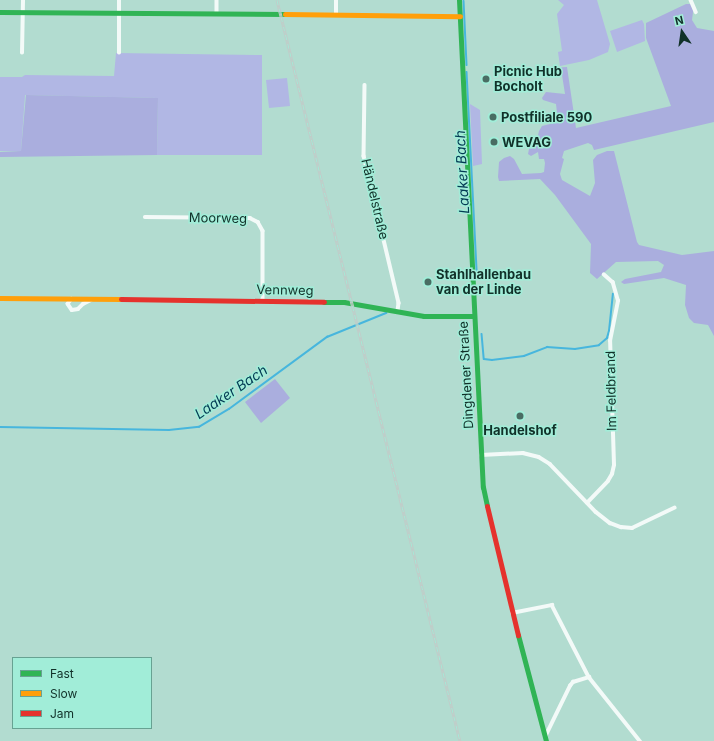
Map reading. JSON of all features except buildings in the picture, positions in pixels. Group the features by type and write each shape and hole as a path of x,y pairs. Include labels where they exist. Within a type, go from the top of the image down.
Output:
{"street":[{"path":"22,52 23,0"},
{"path":"119,0 119,53"},
{"path":"216,0 217,14"},
{"path":"336,0 336,14"},
{"name":"Dingdener Straße","path":"459,0 481,455 487,506 512,613 546,739"},
{"path":"691,0 696,12"},
{"path":"0,12 460,16"},
{"name":"Händelstraße","path":"365,85 364,156 399,303 398,311"},
{"name":"Moorweg","path":"145,217 250,218 258,222 263,231 263,300"},
{"name":"Im Feldbrand","path":"587,502 608,481 612,474 614,465 610,341 618,301 613,283 604,275"},
{"name":"Vennweg","path":"0,298 344,302 434,317 474,316"},
{"name":"Vennweg","path":"72,299 68,304 68,307 75,310 86,302 94,299"},
{"path":"481,455 523,454 539,457 550,464 610,523 632,528 674,508"},
{"path":"512,613 552,605 590,678 640,741"},
{"path":"546,739 570,686 573,682 590,678"}],"shaded area":[{"path":"558,0 597,0 610,44 608,52 589,60 560,66 558,52 562,51 557,14 564,5"},
{"path":"686,4 694,4 692,20 697,28 714,31 714,122 594,150 592,145 588,143 564,151 562,158 564,159 560,174 562,180 590,196 595,183 593,160 597,155 607,151 614,151 639,245 682,255 714,251 714,336 708,325 694,323 689,318 685,305 686,285 664,278 624,284 621,282 625,279 661,272 664,265 658,261 616,262 597,279 590,273 591,244 555,195 540,179 499,181 498,177 499,162 510,156 514,159 522,174 544,172 544,159 539,159 538,152 531,156 528,154 530,144 536,144 539,131 542,126 558,122 556,104 543,100 542,98 546,92 565,94 562,75 554,77 552,68 567,67 576,128 671,106 646,38 646,23"},
{"path":"642,20 644,24 645,41 617,52 610,31"},
{"path":"116,53 262,55 262,155 157,155 158,98 25,95 21,151 0,151 0,77 22,77 25,75 114,76"},
{"path":"287,78 290,106 269,108 266,80"},
{"path":"26,95 158,98 157,155 0,157 0,152 21,151"},
{"path":"470,104 480,110 482,164 473,166"},
{"path":"275,379 290,398 261,423 245,402"}],"waterway":[{"name":"Laaker Bach","path":"464,1 467,65"},
{"name":"Laaker Bach","path":"467,72 477,271"},
{"path":"482,334 484,359 492,360 524,356 547,347 575,349 599,345 607,338 609,331 613,294"},
{"name":"Laaker Bach","path":"0,427 169,430 199,427 229,409 327,337 386,313"}],"railway":[{"path":"277,0 460,741"}],"traffic: fast":[{"path":"459,0 483,487 487,506"},
{"path":"0,12 285,14"},
{"path":"324,302 344,302 424,316 474,316"},
{"path":"518,635 546,741"}],"traffic: slow":[{"path":"285,14 460,16"},
{"path":"0,298 121,299"}],"traffic: jam":[{"path":"121,299 324,302"},
{"path":"487,506 518,635"}],"place":[{"name":"Picnic Hub Bocholt","path":"486,79"},
{"name":"Postfiliale 590","path":"493,117"},
{"name":"WEVAG","path":"494,142"},
{"name":"Stahlhallenbau van der Linde","path":"428,282"},
{"name":"Handelshof","path":"520,416"}]}
